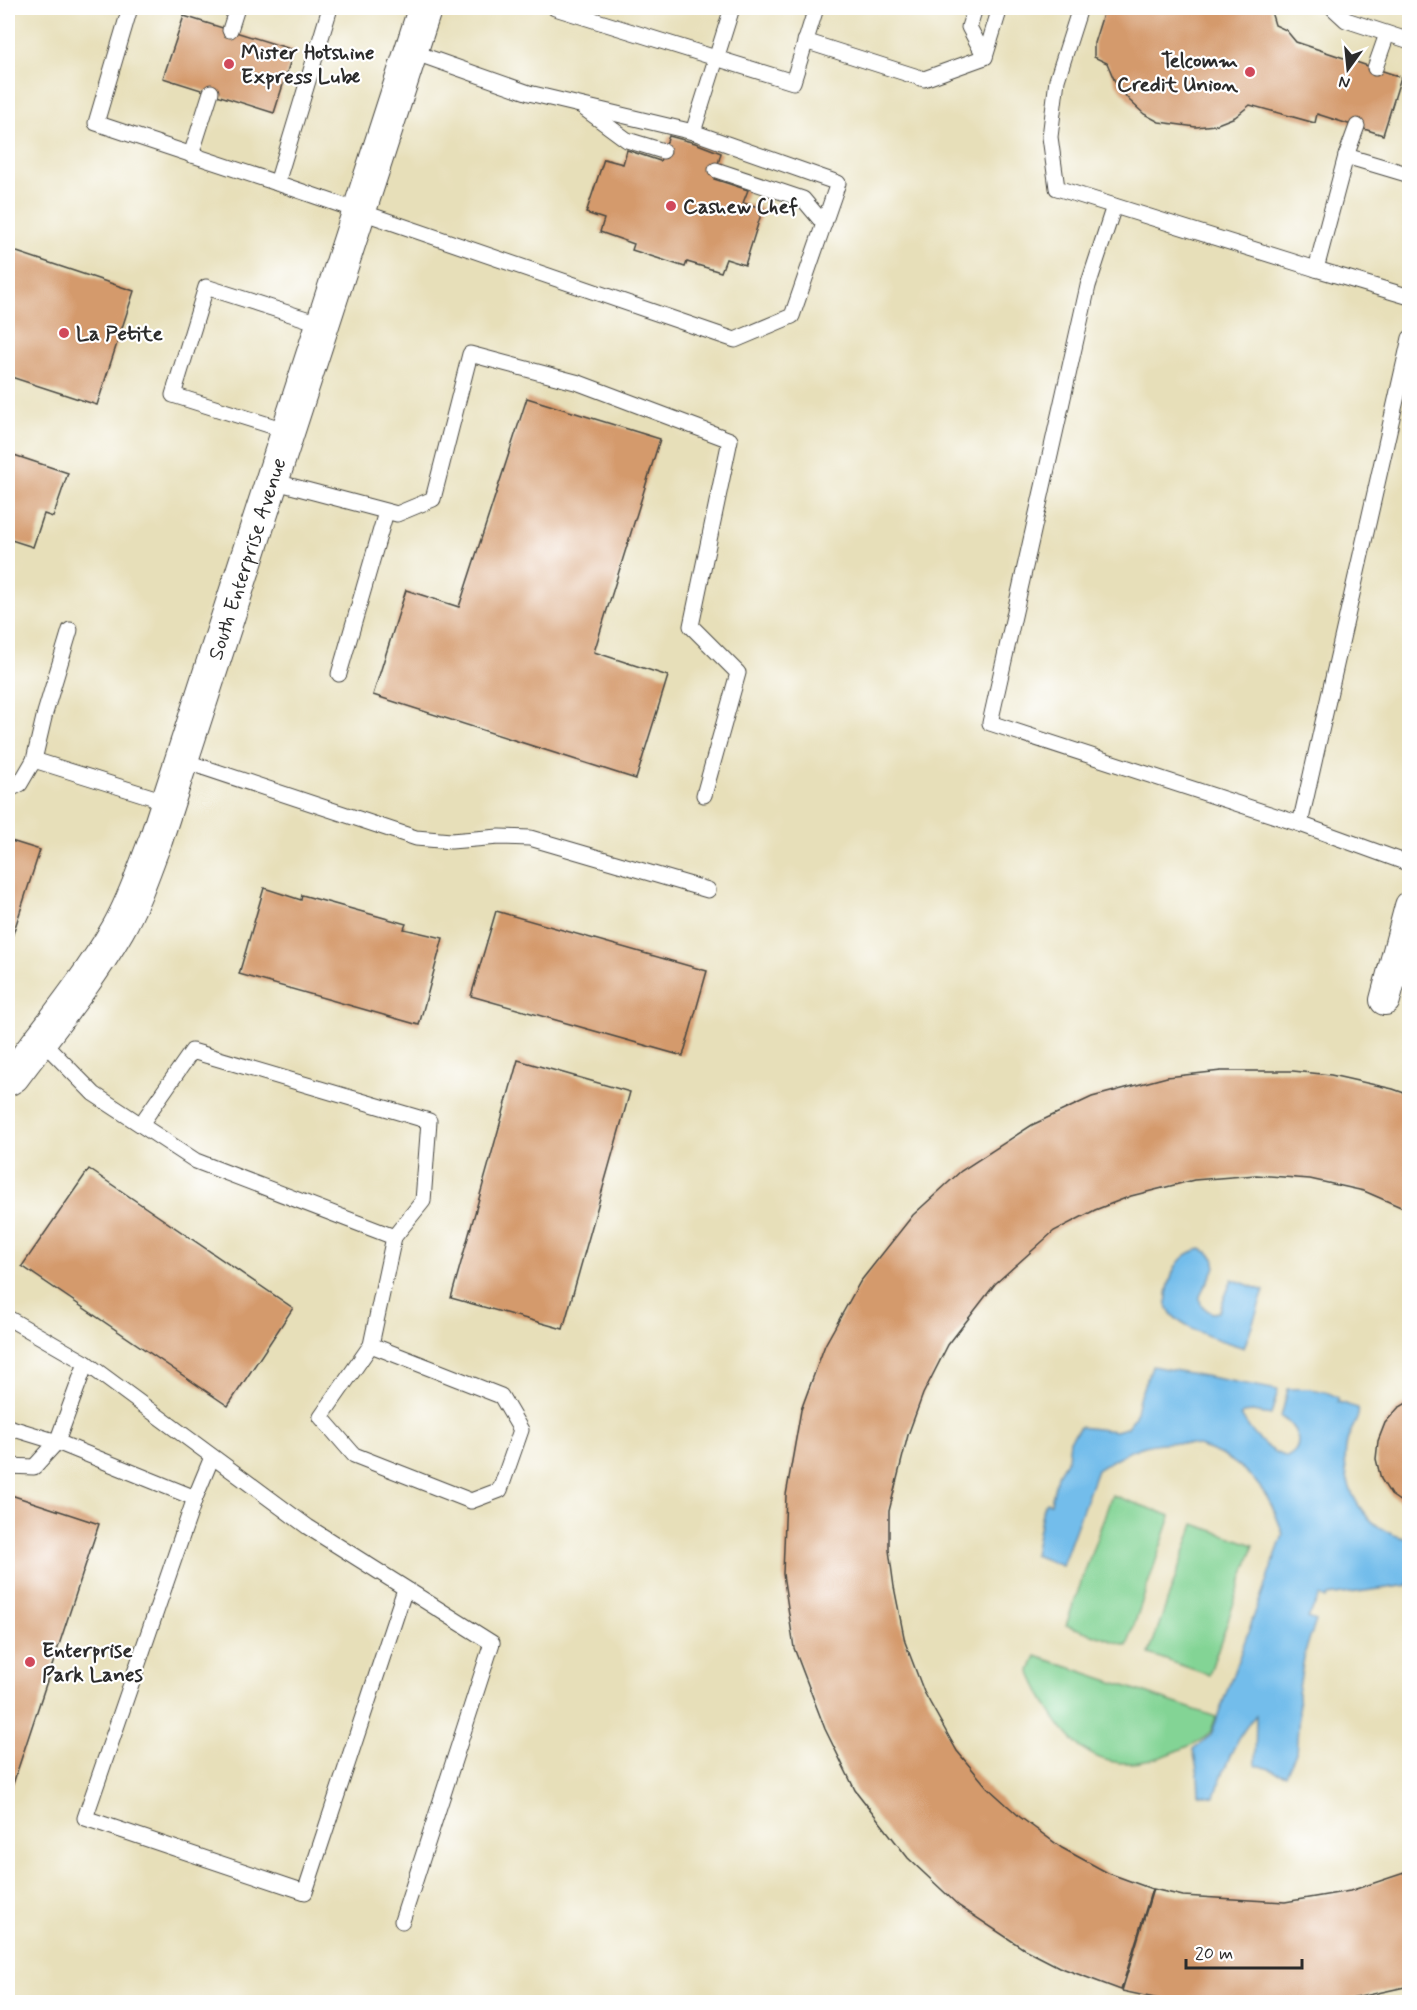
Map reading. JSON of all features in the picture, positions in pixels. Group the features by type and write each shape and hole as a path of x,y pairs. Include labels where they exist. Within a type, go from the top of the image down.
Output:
{"street":[{"name":"South Enterprise Avenue","path":"8,1079 13,1076 69,1005 118,928 138,886 182,760 425,8"},
{"path":"1385,1000 1410,906"}],"lane":[{"path":"130,8 96,123 359,210 735,340 792,316 838,183 693,132 530,93 410,51"},
{"path":"230,30 237,8"},
{"path":"277,183 330,8"},
{"path":"555,8 793,82 816,8"},
{"path":"693,132 732,8"},
{"path":"975,8 969,27 985,57"},
{"path":"985,57 1000,8"},
{"path":"1080,8 1057,80 1050,137 1057,188 1410,297"},
{"path":"1334,8 1346,20 1410,41"},
{"path":"1375,68 1387,34"},
{"path":"806,41 924,79 985,57"},
{"path":"191,155 211,92"},
{"path":"579,104 627,140 663,151"},
{"path":"1316,269 1346,156 1357,126"},
{"path":"1346,156 1410,175"},
{"path":"716,170 803,199 824,224"},
{"path":"1114,206 1088,286 990,723 1300,824 1410,864"},
{"path":"288,431 173,395 206,287 322,324"},
{"path":"1300,824 1410,338"},
{"path":"272,481 398,514 433,499 470,354 579,383 730,440 691,626 738,673 704,795"},
{"path":"339,674 386,512"},
{"path":"8,790 20,784 34,760 45,713 70,630"},
{"path":"34,760 168,801"},
{"path":"182,760 416,837 451,841 499,837 530,838 708,890"},
{"path":"40,1039 94,1094 196,1161 394,1237"},
{"path":"141,1124 192,1051 429,1121 423,1201 394,1237 371,1345 321,1417 354,1455 471,1501 500,1490 521,1430 501,1396 371,1345"},
{"path":"8,1318 86,1363 308,1527 492,1643 402,1921"},
{"path":"8,1466 34,1467 57,1442 86,1363"},
{"path":"8,1427 57,1442 195,1498"},
{"path":"212,1457 195,1498 85,1818 305,1892 405,1589"}],"green space":[{"path":"1112,1495 1171,1516 1127,1646 1066,1625"},
{"path":"1194,1524 1254,1545 1209,1675 1149,1654"},
{"path":"1036,1656 1216,1717 1212,1728 1209,1734 1196,1743 1145,1761 1121,1763 1100,1758 1082,1748 1053,1716 1030,1671"}],"water":[{"path":"1201,1249 1212,1256 1215,1264 1200,1298 1202,1306 1213,1313 1219,1312 1232,1279 1264,1291 1244,1348 1188,1327 1171,1313 1167,1305 1168,1288 1175,1267 1188,1254"},
{"path":"1152,1366 1278,1390 1271,1415 1252,1412 1241,1415 1260,1441 1287,1457 1297,1448 1298,1442 1295,1431 1281,1417 1288,1389 1320,1391 1338,1398 1338,1402 1358,1408 1358,1416 1347,1442 1345,1458 1351,1490 1367,1517 1393,1535 1409,1539 1409,1585 1328,1596 1326,1599 1320,1596 1308,1618 1316,1621 1305,1652 1298,1694 1296,1753 1286,1775 1255,1764 1256,1715 1231,1753 1215,1797 1199,1794 1193,1749 1211,1735 1283,1535 1267,1497 1241,1468 1208,1450 1190,1444 1152,1444 1128,1452 1097,1470 1062,1566 1034,1555 1043,1507 1046,1502 1051,1503 1057,1476 1068,1458 1070,1440 1080,1427 1115,1431 1126,1428 1135,1417 1139,1398"}],"building":[{"name":"Telcomm Credit Union","path":"1105,8 1270,8 1275,25 1286,30 1296,42 1401,77 1383,135 1317,114 1315,123 1250,105 1235,117 1215,125 1196,127 1159,122 1144,114 1129,100 1116,84 1107,63 1094,57 1094,43"},
{"name":"Mister Hotshine Express Lube","path":"184,16 294,50 274,113 163,78"},
{"name":"Cashew Chef","path":"669,136 721,153 714,179 748,190 743,203 763,208 745,265 726,259 721,272 687,262 685,267 632,250 634,244 600,232 604,219 586,213 604,159 623,164 627,150 660,161"},
{"name":"La Petite","path":"8,249 134,291 97,405 8,376"},
{"path":"527,398 660,439 594,652 668,676 636,779 373,695 406,590 459,607"},
{"path":"8,453 68,473 53,517 44,514 33,547 8,539"},
{"path":"8,840 40,850 11,940 8,939"},
{"path":"264,888 301,900 302,895 406,924 404,929 443,938 419,1025 239,974"},
{"path":"496,911 707,971 683,1056 471,996"},
{"path":"518,1060 630,1092 563,1329 451,1298"},
{"path":"1221,1071 1293,1071 1331,1075 1410,1095 1410,1211 1364,1191 1310,1179 1256,1175 1194,1180 1131,1196 1095,1210 1054,1231 995,1284 948,1345 923,1394 908,1435 889,1511 889,1550 905,1642 924,1692 957,1751 987,1787 1020,1817 1062,1848 1108,1873 1152,1889 1121,1990 1059,1967 1024,1949 959,1906 908,1858 855,1790 825,1729 794,1648 783,1574 786,1495 801,1410 825,1345 860,1282 913,1215 961,1171 1032,1125 1092,1097 1167,1077"},
{"path":"89,1169 293,1308 228,1406 22,1266"},
{"path":"1410,1401 1410,1508 1391,1495 1381,1479 1376,1459 1378,1441 1385,1423 1398,1408"},
{"name":"Enterprise Park Lanes","path":"8,1494 99,1524 8,1799"},
{"path":"1410,1871 1410,1985 1337,2002 1173,2002 1122,1991 1153,1889 1183,1896 1285,1902 1350,1891"}],"place":[{"name":"Mister Hotshine Express Lube","path":"229,64"},
{"name":"Telcomm Credit Union","path":"1250,72"},
{"name":"Cashew Chef","path":"671,206"},
{"name":"La Petite","path":"64,333"},
{"name":"Enterprise Park Lanes","path":"30,1662"}]}
